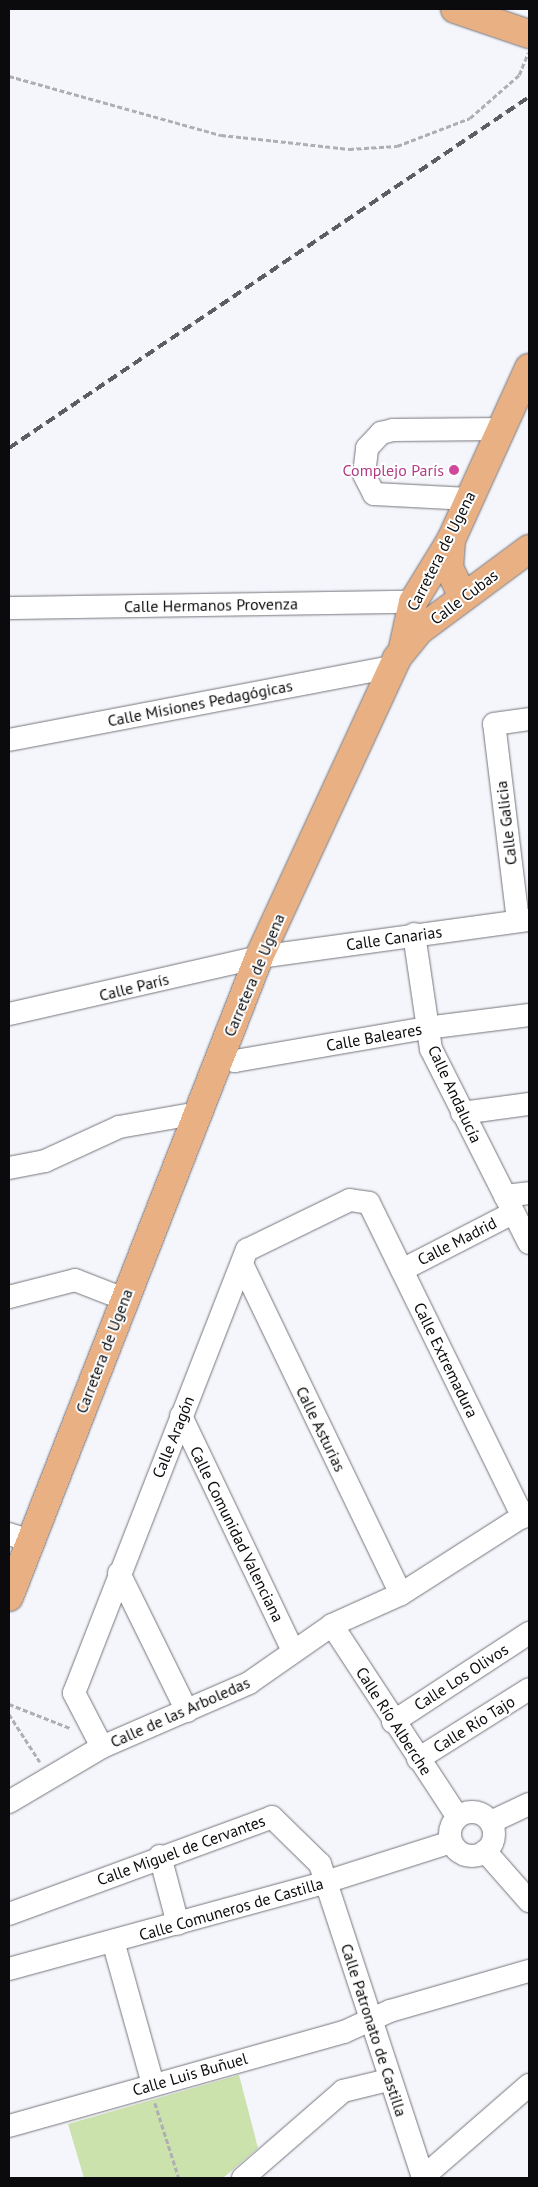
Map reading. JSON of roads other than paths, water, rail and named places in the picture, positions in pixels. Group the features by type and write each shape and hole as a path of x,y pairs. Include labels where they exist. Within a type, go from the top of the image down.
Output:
{"main road":[{"path":"455,9 523,30"},
{"name":"Carretera de Ugena","path":"9,1596 20,1537 124,1300 259,957 398,658 412,602 451,540 529,368"},
{"path":"451,540 449,568 463,597"},
{"name":"Calle Cubas","path":"398,658 463,597 529,549"}],"street":[{"path":"469,499 374,494 364,474 367,448 381,433 393,430 501,429"},
{"name":"Calle Hermanos Provenza","path":"9,608 412,602"},
{"name":"Calle Misiones Pedagógicas","path":"9,740 398,658"},
{"name":"Calle Galicia","path":"524,920 494,724 529,719"},
{"name":"Calle Canarias","path":"259,957 524,920"},
{"name":"Calle Andalucía","path":"414,934 426,1028 431,1049 529,1243"},
{"name":"Calle París","path":"9,1014 259,957"},
{"name":"Calle Baleares","path":"219,1058 235,1061 426,1028 529,1015"},
{"path":"462,1112 529,1104"},
{"path":"9,1168 45,1161 119,1127 198,1113"},
{"name":"Calle Madrid","path":"402,1270 529,1193"},
{"name":"Calle Aragón","path":"98,1739 74,1693 119,1573 247,1250 350,1200 369,1203"},
{"name":"Calle Extremadura","path":"369,1203 526,1514"},
{"name":"Calle Asturias","path":"242,1264 401,1594"},
{"path":"9,1297 75,1280 124,1300"},
{"name":"Calle Comunidad Valenciana","path":"181,1416 294,1651"},
{"name":"Calle de las Arboledas","path":"9,1802 50,1778 98,1739 188,1711 249,1683 332,1625 401,1594 526,1514"},
{"path":"119,1573 188,1711"},
{"name":"Calle Río Alberche","path":"332,1625 393,1722 457,1816"},
{"name":"Calle Los Olivos","path":"393,1722 529,1633"},
{"name":"Calle Río Tajo","path":"418,1759 529,1689"},
{"path":"490,1822 529,1804"},
{"path":"479,1812 490,1822 493,1841 485,1851 466,1855 451,1842 450,1828 457,1816 479,1812"},
{"name":"Calle Miguel de Cervantes","path":"9,1914 160,1856 272,1817 320,1864 326,1882"},
{"name":"Calle Comuneros de Castilla","path":"9,1969 326,1882 451,1842"},
{"path":"485,1851 529,1901"},
{"path":"160,1856 178,1924"},
{"name":"Calle Patronato de Castilla","path":"326,1882 388,2080 423,2178"},
{"path":"113,1941 153,2090"},
{"name":"Calle Luis Buñuel","path":"9,2126 153,2090 370,2022 390,2011 529,1971"},
{"path":"243,2178 342,2091 388,2080"},
{"path":"423,2178 529,2085"}],"railway":[{"path":"9,448 529,97"}],"place":[{"name":"Complejo París","path":"454,470"}]}
